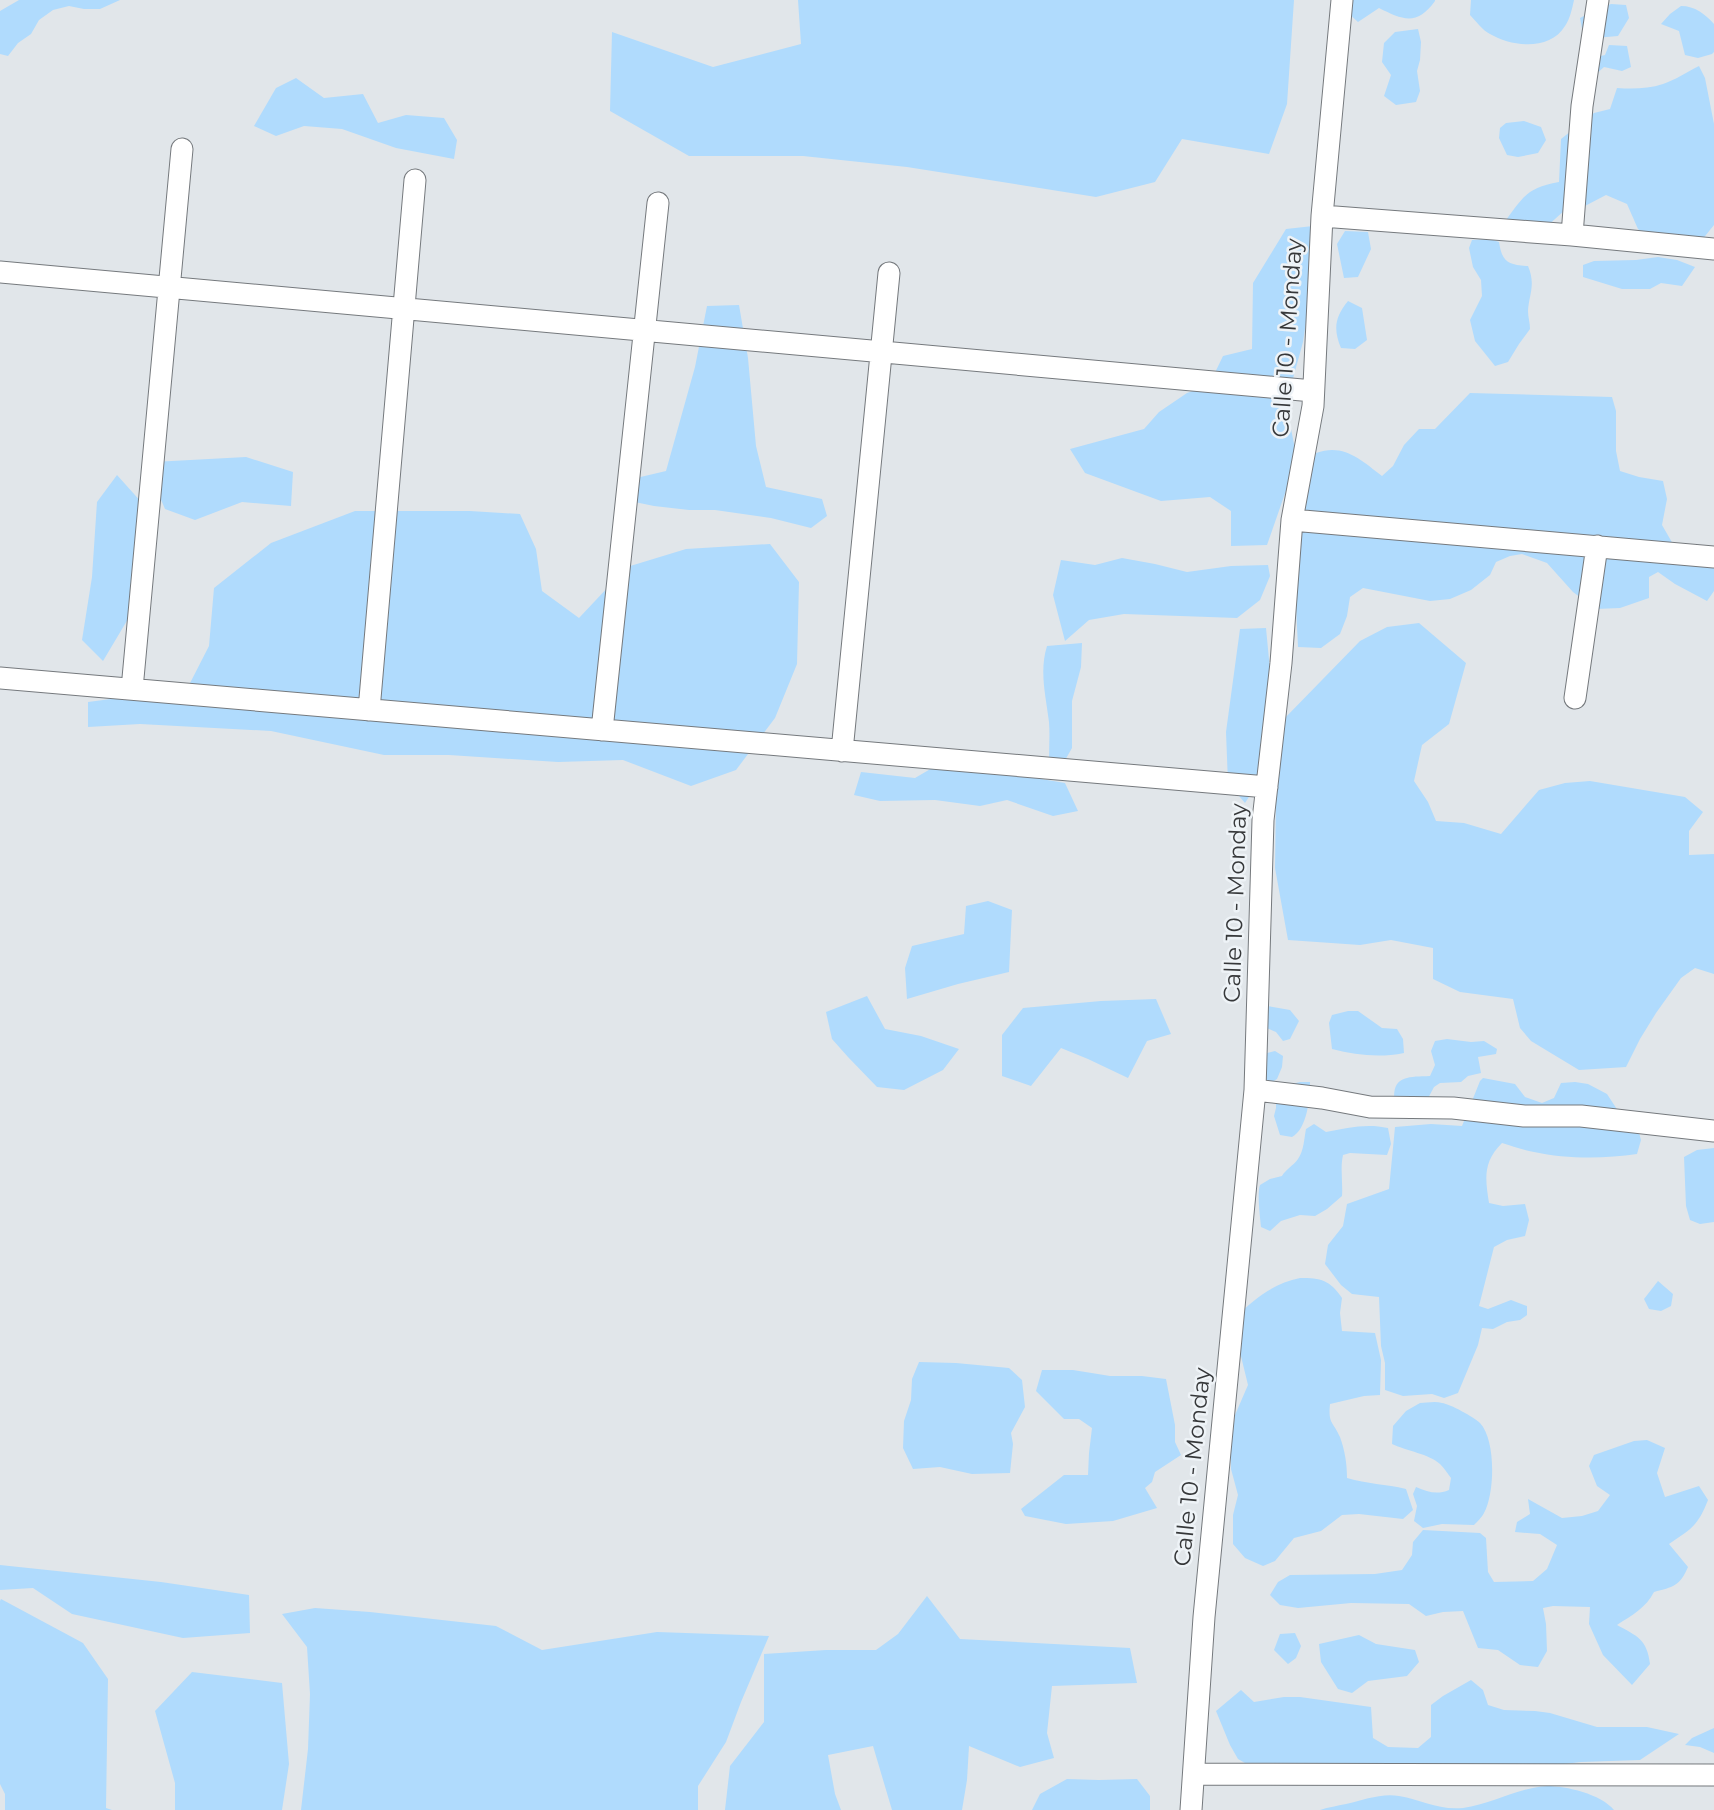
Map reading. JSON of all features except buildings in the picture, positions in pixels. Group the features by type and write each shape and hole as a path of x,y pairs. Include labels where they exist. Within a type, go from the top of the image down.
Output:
{"street":[{"name":"Calle 10 - Monday","path":"1191,1810 1204,1617 1255,1090 1263,820 1281,663 1292,520 1312,406 1322,216 1342,0"},
{"path":"1572,235 1582,106 1598,0"},
{"path":"132,690 183,149"},
{"path":"369,710 415,180"},
{"path":"602,730 658,203"},
{"path":"1322,216 1714,249"},
{"path":"0,272 1313,391"},
{"path":"842,751 889,273"},
{"path":"1292,520 1714,557"},
{"path":"1575,698 1597,547"},
{"path":"0,678 1267,787"},
{"path":"1255,1090 1370,1107 1453,1108 1524,1116 1581,1116 1714,1131"},
{"path":"1194,1774 1714,1775"}],"shaded area":[{"path":"19,0 120,0 100,9 69,6 53,10 39,20 31,34 18,43 8,56 0,54 0,11"},
{"path":"798,0 1294,0 1287,104 1269,154 1182,139 1155,182 1096,197 907,167 803,156 689,156 610,111 612,32 713,67 801,44"},
{"path":"1350,0 1435,1 1416,17 1403,18 1379,8 1358,22 1347,12"},
{"path":"1471,0 1574,0 1568,20 1558,34 1540,43 1519,44 1499,38 1482,28 1470,15"},
{"path":"1611,4 1626,5 1629,18 1618,36 1584,39 1580,18"},
{"path":"1681,6 1699,11 1714,24 1712,54 1698,58 1685,55 1679,31 1661,24"},
{"path":"1418,29 1421,42 1417,71 1420,91 1416,102 1396,105 1384,96 1391,75 1382,62 1384,43 1395,32"},
{"path":"1609,45 1627,46 1631,67 1622,71 1604,67 1595,75 1583,60 1605,55"},
{"path":"1699,66 1705,78 1714,124 1714,225 1693,251 1663,250 1638,229 1627,204 1606,195 1583,207 1565,210 1545,228 1503,224 1532,191 1559,182 1561,139 1594,113 1610,109 1617,88 1657,86"},
{"path":"296,78 324,98 363,94 378,123 406,115 444,118 457,140 454,159 396,148 342,129 304,126 276,136 254,126 276,88"},
{"path":"1524,121 1541,127 1546,140 1538,153 1518,157 1507,155 1499,138 1500,128 1506,123"},
{"path":"1313,226 1313,275 1303,342 1286,404 1297,459 1267,545 1231,546 1231,511 1210,497 1161,501 1085,473 1070,449 1144,429 1159,412 1187,393 1209,385 1223,356 1252,349 1253,283 1286,229"},
{"path":"1345,231 1368,232 1371,249 1358,277 1344,278 1337,244"},
{"path":"1490,239 1499,242 1507,261 1528,266 1532,284 1528,311 1530,329 1508,362 1495,366 1475,341 1470,320 1482,296 1481,280 1473,267 1469,248 1472,240"},
{"path":"1658,257 1695,267 1682,286 1661,283 1650,289 1622,289 1583,277 1583,265 1594,261"},
{"path":"1348,301 1362,308 1367,340 1355,349 1341,348 1337,335 1338,318"},
{"path":"739,305 748,358 756,446 766,487 822,499 827,516 811,528 771,518 715,510 654,506 625,500 632,479 666,471 695,367 707,306"},
{"path":"1470,393 1612,397 1616,411 1616,451 1620,471 1663,481 1667,499 1662,525 1677,551 1714,559 1714,591 1707,601 1658,572 1649,577 1649,598 1620,608 1596,609 1573,592 1547,563 1522,554 1496,562 1490,575 1471,590 1450,599 1430,601 1363,588 1350,597 1340,634 1321,648 1298,647 1293,546 1316,453 1326,450 1344,452 1382,476 1393,466 1404,445 1419,429 1435,429"},
{"path":"246,457 293,472 291,506 242,502 195,520 165,509 156,488 153,462"},
{"path":"117,475 143,504 147,587 103,661 82,640 92,577 97,502"},
{"path":"355,511 520,514 536,549 542,591 579,618 627,567 686,549 770,544 799,582 797,664 775,718 736,770 691,786 623,760 558,762 449,755 384,755 271,731 140,724 88,727 88,702 187,689 209,646 214,588 271,543"},
{"path":"1122,558 1187,572 1231,566 1268,565 1270,576 1260,600 1237,618 1124,614 1089,620 1065,641 1053,595 1061,560 1095,565"},
{"path":"1419,623 1466,663 1449,724 1422,745 1414,781 1428,802 1436,821 1464,823 1501,834 1539,790 1565,783 1590,781 1685,797 1703,812 1689,831 1689,855 1714,854 1714,974 1695,968 1681,978 1656,1013 1626,1067 1579,1070 1531,1041 1520,1028 1513,999 1460,992 1433,979 1433,948 1391,940 1360,945 1288,940 1275,868 1276,800 1283,720 1360,641 1387,627"},
{"path":"1266,628 1270,670 1260,780 1245,803 1228,783 1226,732 1240,629"},
{"path":"1082,643 1081,667 1072,701 1072,748 1060,769 1049,761 1049,722 1043,675 1045,656 1047,646"},
{"path":"939,764 1065,783 1078,811 1053,816 1007,800 980,806 935,800 880,801 854,795 861,772 915,778"},
{"path":"988,901 1012,910 1009,972 907,999 905,968 912,946 964,934 966,906"},
{"path":"867,996 885,1029 921,1036 959,1049 943,1070 904,1090 877,1087 832,1039 826,1012"},
{"path":"1156,999 1171,1034 1147,1041 1128,1078 1061,1048 1031,1086 1002,1076 1002,1035 1023,1008"},
{"path":"1267,1006 1290,1010 1299,1021 1290,1039 1283,1041 1276,1032 1257,1024"},
{"path":"1358,1011 1382,1028 1397,1029 1403,1039 1404,1053 1368,1055 1332,1049 1329,1023 1332,1015"},
{"path":"1435,1041 1484,1041 1497,1049 1496,1054 1478,1057 1481,1073 1468,1076 1461,1082 1440,1083 1434,1087 1425,1104 1395,1106 1395,1088 1398,1083 1408,1078 1430,1076 1435,1065 1431,1051"},
{"path":"1275,1051 1283,1056 1282,1067 1277,1079 1268,1084 1255,1063 1259,1055"},
{"path":"1483,1078 1515,1084 1525,1097 1542,1103 1554,1098 1561,1083 1588,1084 1607,1094 1624,1120 1638,1129 1641,1140 1637,1154 1611,1157 1546,1154 1502,1143 1488,1164 1489,1203 1503,1206 1525,1204 1529,1220 1525,1236 1507,1240 1494,1247 1479,1306 1488,1309 1511,1300 1527,1306 1527,1315 1493,1329 1482,1328 1478,1345 1458,1393 1444,1398 1432,1394 1403,1396 1385,1390 1379,1297 1352,1294 1341,1285 1325,1264 1328,1245 1343,1226 1347,1204 1389,1189 1395,1127 1431,1124 1462,1126"},
{"path":"1310,1082 1304,1121 1292,1137 1280,1135 1274,1116 1276,1097 1292,1084"},
{"path":"1314,1124 1326,1132 1364,1126 1388,1128 1391,1144 1387,1155 1343,1155 1342,1196 1327,1209 1315,1216 1300,1215 1281,1221 1270,1231 1261,1227 1260,1185 1282,1176 1296,1161 1302,1152 1306,1129"},
{"path":"1714,1148 1714,1222 1700,1224 1690,1220 1686,1206 1684,1157 1697,1150"},
{"path":"1300,1278 1324,1281 1338,1292 1342,1298 1342,1331 1375,1333 1381,1360 1380,1395 1330,1404 1330,1419 1340,1437 1347,1478 1406,1489 1413,1510 1403,1519 1359,1514 1342,1515 1321,1531 1294,1538 1275,1561 1263,1566 1245,1558 1233,1544 1233,1515 1238,1495 1231,1469 1231,1449 1235,1415 1248,1385 1238,1344 1237,1316 1266,1292"},
{"path":"1658,1281 1673,1294 1671,1306 1661,1311 1649,1309 1644,1299"},
{"path":"919,1362 1009,1368 1022,1380 1025,1407 1011,1433 1013,1444 1010,1473 972,1474 940,1467 913,1469 903,1448 904,1421 911,1400 912,1379"},
{"path":"1042,1370 1073,1370 1110,1376 1166,1379 1175,1425 1175,1442 1181,1455 1155,1472 1152,1482 1145,1488 1157,1508 1113,1521 1066,1524 1025,1516 1021,1509 1064,1475 1088,1475 1092,1428 1079,1419 1064,1419 1036,1391"},
{"path":"1420,1403 1446,1404 1477,1420 1485,1431 1491,1454 1492,1480 1488,1504 1474,1525 1442,1524 1423,1528 1414,1521 1417,1506 1413,1494 1416,1487 1432,1492 1445,1492 1449,1490 1451,1478 1435,1461 1392,1444 1393,1426 1406,1411"},
{"path":"1647,1440 1665,1448 1657,1473 1665,1497 1699,1486 1708,1500 1693,1526 1669,1544 1688,1567 1682,1578 1671,1587 1654,1592 1643,1607 1617,1625 1640,1639 1649,1656 1650,1664 1632,1685 1603,1655 1589,1624 1590,1607 1543,1608 1547,1651 1538,1667 1520,1665 1498,1650 1478,1648 1463,1611 1426,1616 1409,1604 1351,1603 1298,1608 1280,1605 1270,1595 1278,1582 1290,1575 1375,1574 1402,1570 1412,1555 1413,1542 1423,1530 1480,1533 1486,1538 1488,1572 1494,1582 1533,1581 1547,1569 1557,1545 1540,1534 1515,1532 1517,1522 1530,1514 1528,1499 1562,1518 1598,1511 1610,1495 1597,1486 1589,1466 1594,1455 1634,1441"},
{"path":"0,1565 161,1582 249,1595 250,1633 183,1638 72,1614 33,1588 0,1590"},
{"path":"927,1596 960,1639 1130,1648 1137,1683 1052,1686 1047,1733 1054,1758 1020,1767 969,1746 962,1810 892,1810 873,1746 828,1755 835,1794 841,1810 725,1810 730,1766 764,1722 764,1654 876,1650 898,1634"},
{"path":"1,1599 83,1643 108,1679 106,1808 112,1810 5,1810 5,1794 0,1784"},
{"path":"315,1608 496,1626 542,1650 657,1632 769,1636 726,1742 698,1786 698,1810 301,1810 308,1749 310,1694 307,1647 282,1614"},
{"path":"1295,1633 1301,1646 1296,1658 1288,1664 1274,1650 1280,1634"},
{"path":"1359,1635 1376,1644 1415,1650 1419,1662 1407,1676 1368,1681 1352,1693 1338,1689 1321,1662 1319,1644"},
{"path":"192,1672 282,1683 289,1764 282,1810 175,1810 175,1783 155,1711"},
{"path":"1471,1680 1483,1690 1488,1705 1504,1710 1550,1713 1597,1727 1647,1727 1679,1734 1640,1760 1547,1766 1252,1767 1238,1759 1216,1711 1241,1690 1254,1702 1300,1697 1371,1707 1373,1738 1388,1747 1418,1748 1431,1737 1431,1705"},
{"path":"1714,1728 1714,1753 1685,1745 1692,1738"},
{"path":"1067,1779 1137,1779 1150,1796 1150,1810 1032,1810 1040,1794"},
{"path":"1547,1786 1583,1792 1608,1804 1614,1810 1320,1810 1386,1795 1445,1808 1463,1808"}]}
